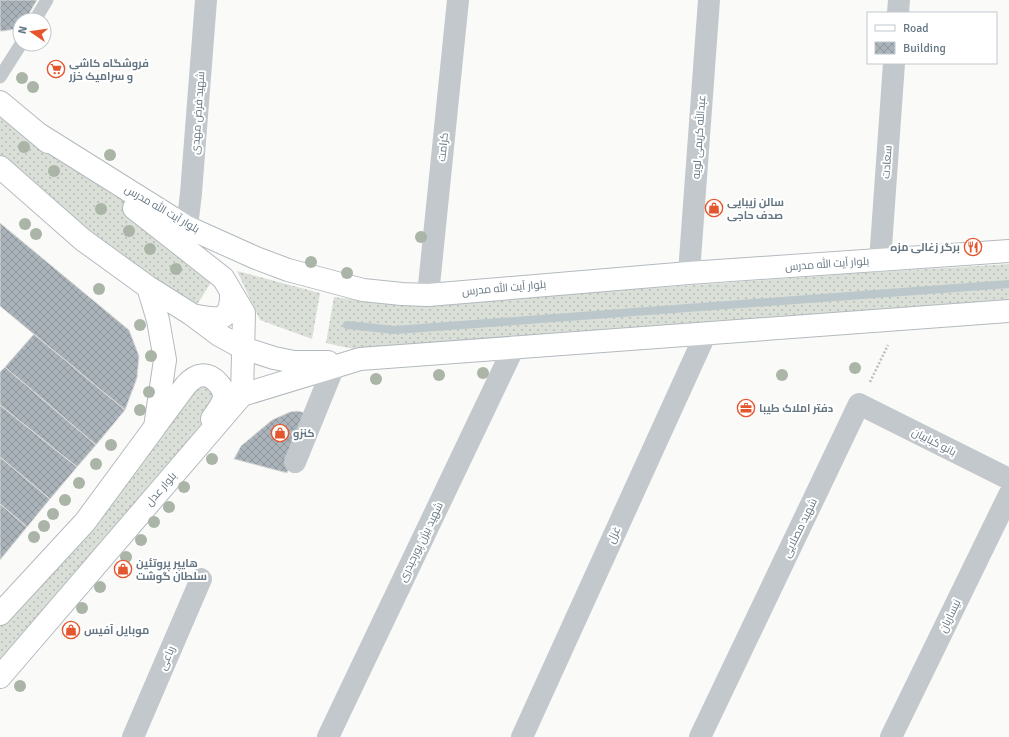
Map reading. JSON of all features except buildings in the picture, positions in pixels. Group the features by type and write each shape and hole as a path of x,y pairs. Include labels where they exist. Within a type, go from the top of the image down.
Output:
{"main road":[{"name":"بلوار آیت الله مدرس","path":"0,102 37,133 223,278 244,313 242,395"},
{"name":"بلوار آیت الله مدرس","path":"37,133 187,227 256,258 288,270 328,282 363,290 402,294 428,294 689,273 1009,251"},
{"path":"0,167 83,240 148,287 191,314 219,335 243,348 274,358 294,362 349,362 706,333 1009,311"},
{"path":"148,287 158,320 166,360 155,427"},
{"path":"191,314 211,319 220,318 230,307 231,292"},
{"path":"242,395 349,362"},
{"path":"0,614 85,522 191,380 202,375 207,375 214,378 221,386 224,396 220,407 184,462"},
{"name":"بلوار عدل","path":"0,677 242,395"}],"street":[{"name":"شهید فرض مهدی","path":"187,227 192,193 206,0"},
{"name":"کرامت","path":"428,294 458,0"},
{"name":"عبدالله کریمی لویه","path":"689,273 709,0"},
{"path":"898,12 899,0"},
{"name":"سعادت","path":"880,261 894,64"},
{"name":"غزل","path":"522,737 706,333"},
{"name":"شهید بیژن پورحیدری","path":"328,737 514,348"},
{"path":"295,462 349,362"},
{"name":"بانو کبابیان","path":"859,404 1009,479"},
{"name":"شهید مصلایی","path":"700,737 859,404"},
{"name":"نیساریان","path":"891,737 1009,495"},
{"name":"رباعی","path":"133,737 201,580"}],"lane":[{"path":"40,12 47,0"},
{"path":"0,77 16,52"}],"path":[{"path":"859,404 900,319"}],"shaded area":[{"path":"0,102 37,133 217,273 191,314 0,167"},
{"path":"1009,264 1009,301 363,351 326,343 334,297 402,306"},
{"path":"237,271 320,293 312,339 260,320"},
{"path":"196,377 222,402 0,677 0,614"}],"waterway":[{"path":"347,325 395,330 1009,284"}],"place":[{"name":"فروشگاه کاشی و سرامیک خزر","path":"56,69"},
{"name":"سالن زیبایی صدف حاجی","path":"714,208"},
{"name":"برگر زغالی مزه","path":"973,247"},
{"name":"دفتر املاک طیبا","path":"746,408"},
{"name":"کنزو","path":"280,433"},
{"name":"هایپر پروتئین سلطان گوشت","path":"123,569"},
{"name":"موبایل آفیس","path":"71,630"}]}
